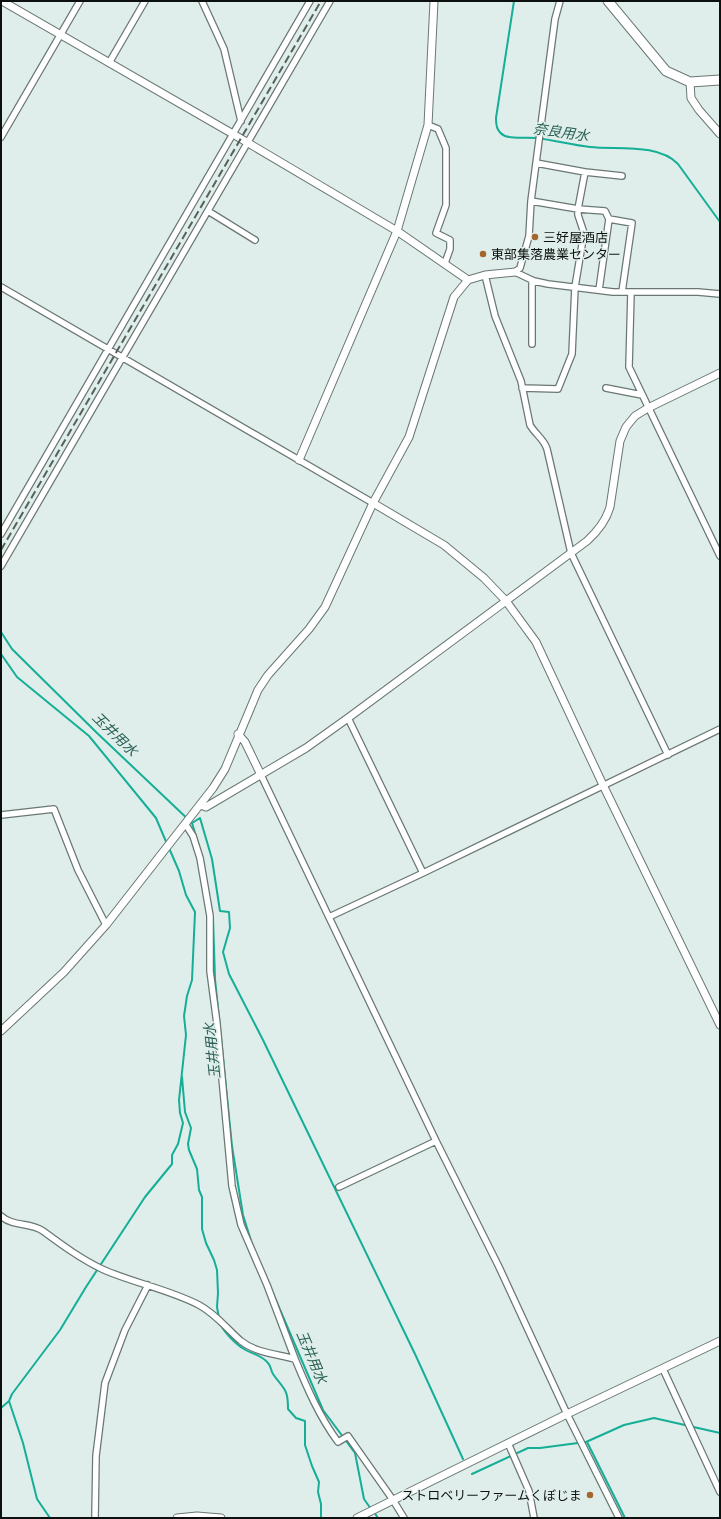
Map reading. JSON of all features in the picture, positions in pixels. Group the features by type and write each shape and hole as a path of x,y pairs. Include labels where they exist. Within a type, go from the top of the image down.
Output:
{"main road":[{"path":"608,1 666,71 690,82 720,80"}],"street":[{"path":"2,1 233,134 397,231 468,280"},
{"path":"1,137 80,1"},
{"path":"109,63 145,1"},
{"path":"202,1 224,49 241,121"},
{"path":"1,534 107,348 310,1"},
{"path":"1,566 330,1"},
{"path":"299,460 397,231 428,125 434,1"},
{"path":"1,1031 64,972 106,925 213,788 225,769 238,734 258,690 268,675 309,629 324,607 373,504 409,437 454,297 468,280 485,275 514,272 520,268 529,236 531,201 536,163 555,19 560,1"},
{"path":"690,82 691,98 720,134"},
{"path":"428,125 438,129 446,148 446,205 436,233 450,240 450,249 445,263"},
{"path":"536,163 585,172 622,176"},
{"path":"522,388 558,389 572,354 575,286 584,233 578,215 578,209 585,172"},
{"path":"531,201 578,209 605,211 609,218 599,290"},
{"path":"208,211 256,240"},
{"path":"609,218 632,222 622,292"},
{"path":"514,272 532,280 548,284 599,290 622,292 698,292 720,294"},
{"path":"485,275 495,316 521,381 530,426 532,430 542,439 547,449 571,553 668,755"},
{"path":"532,280 532,344"},
{"path":"1,287 444,545 484,578 506,601 536,642 603,785 720,1025"},
{"path":"632,292 629,367 720,556"},
{"path":"201,805 206,807 306,748 571,553 597,532 603,524 610,507 620,441 626,428 635,416 648,408 720,373"},
{"path":"606,388 642,394"},
{"path":"348,718 423,873"},
{"path":"329,917 720,729"},
{"path":"238,734 244,742 261,775 436,1141 499,1267 567,1414 619,1518"},
{"path":"1,815 54,809 78,870 106,925"},
{"path":"186,824 193,836 200,858 210,916 210,971 222,1071 232,1186 241,1225 267,1284 310,1396 328,1429 338,1442 347,1436 393,1500 404,1518"},
{"path":"339,1187 436,1141"},
{"path":"1,1216 5,1220 13,1223 36,1227 64,1247 103,1269 167,1292 200,1306 218,1318 241,1341 258,1351 295,1359"},
{"path":"95,1518 96,1456 105,1383 125,1330 148,1285"},
{"path":"357,1518 567,1414 720,1341"},
{"path":"663,1369 720,1492"},
{"path":"508,1443 516,1458 529,1491 534,1518"},
{"path":"177,1518 221,1518"}],"waterway":[{"name":"奈良用水","path":"514,1 496,118 500,133 505,136 536,138 590,147 648,150 670,157 678,164 720,222"},
{"name":"玉井用水","path":"1,632 12,649 96,732 192,823 199,846"},
{"path":"1,654 17,677 89,736 156,818 167,844"},
{"path":"192,823 200,818 212,859 220,911 229,912 230,928 223,952 229,974 263,1040 415,1354 463,1459"},
{"path":"1,1408 9,1401 12,1394 60,1330 86,1287 145,1197 172,1164 172,1155 178,1144 183,1123 180,1113 179,1100 186,1035 184,1016 187,996 192,980 195,912 186,895 179,871 169,848"},
{"name":"玉井用水","path":"203,860 210,903"},
{"name":"玉井用水","path":"213,917 215,979 232,1146 243,1215 253,1247"},
{"path":"182,1077 185,1112 191,1128 188,1144 197,1169 199,1190 202,1197 202,1229 217,1270 217,1307 219,1318"},
{"name":"玉井用水","path":"272,1291 323,1410 355,1453 364,1499 371,1509"},
{"path":"220,1322 226,1333 237,1344 247,1351 263,1358 268,1363 273,1374 286,1393 288,1409 296,1418 305,1421 305,1445 319,1482 318,1492 321,1504 321,1518"},
{"path":"9,1401 23,1443 37,1499 50,1518"},
{"path":"586,1442 624,1425 654,1418 720,1433"},
{"path":"587,1442 625,1518"},
{"path":"472,1474 528,1448 578,1443"},
{"name":"玉井用水","path":"374,1512 378,1518"}],"railway":[{"path":"1,550 321,1"}],"place":[{"name":"三好屋酒店","path":"535,237"},
{"name":"東部集落農業センター","path":"483,254"},
{"name":"ストロベリーファームくぼじま","path":"590,1495"}]}
